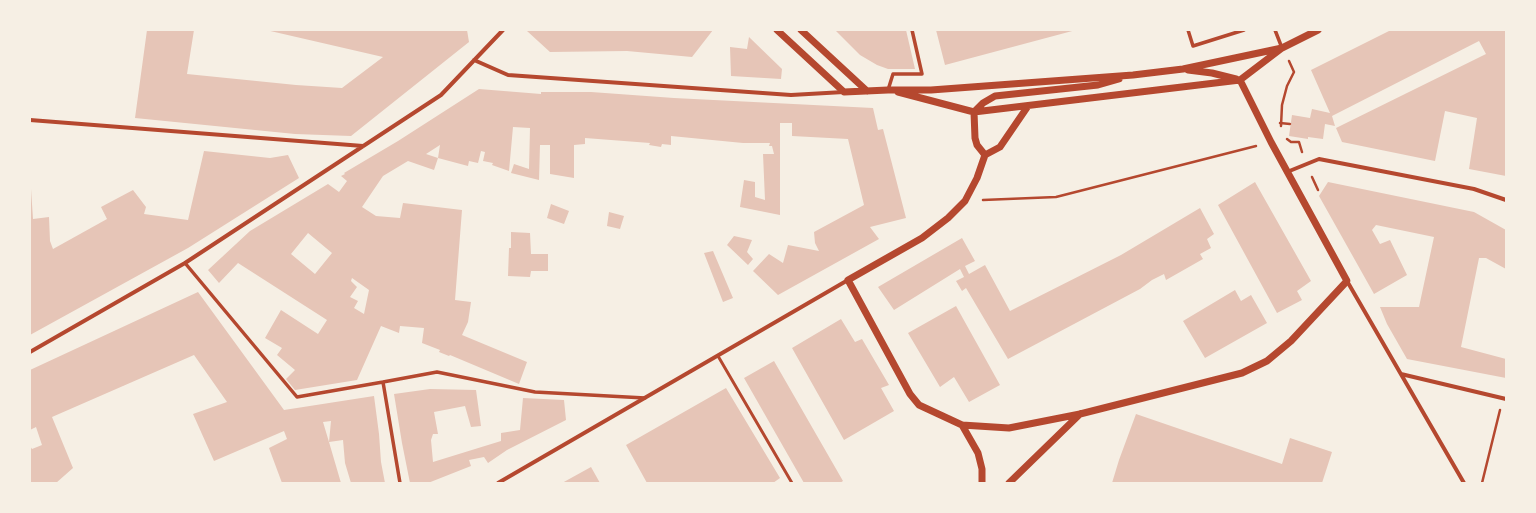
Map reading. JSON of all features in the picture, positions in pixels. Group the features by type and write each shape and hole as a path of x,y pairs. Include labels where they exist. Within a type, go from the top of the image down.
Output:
{"street":[{"path":"30,352 185,263 441,95 503,30"},
{"path":"777,30 844,92"},
{"path":"801,30 867,91"},
{"path":"888,90 893,74 922,74 912,30"},
{"path":"1188,30 1193,46 1244,30"},
{"path":"1275,30 1282,48"},
{"path":"888,90 974,112 1240,80 1282,48 1318,30"},
{"path":"474,60 508,75 791,95 888,90 931,90 1133,75 1183,69 1282,48"},
{"path":"1183,69 1212,73 1240,80 1271,142 1347,281 1464,483"},
{"path":"985,155 977,145 975,138 974,112 983,103 995,96 1098,85 1133,75"},
{"path":"498,483 922,238 948,218 965,201 977,178 985,155 1000,147 1028,106"},
{"path":"30,120 364,146"},
{"path":"1287,172 1319,159 1474,189 1506,200"},
{"path":"185,263 297,398 437,372 535,392 645,398"},
{"path":"848,280 910,394 919,405 962,425 1009,428 1080,414 1242,373 1268,361 1291,341 1347,281"},
{"path":"1401,374 1504,399"},
{"path":"383,382 400,483"},
{"path":"1008,483 1080,414"},
{"path":"962,425 978,453 982,469 982,483"}],"lane":[{"path":"718,356 792,483"}],"path":[{"path":"1282,48 1294,72 1287,86 1283,99 1280,123 1284,138 1291,142 1299,142 1318,190"},
{"path":"1280,123 1290,124"},
{"path":"965,201 1056,197 1284,138"},
{"path":"1482,483 1504,399"}],"building":[{"path":"147,30 194,30 187,74 342,88 383,57 266,30 467,30 469,42 351,136 295,134 135,118"},
{"path":"713,30 692,57 627,51 550,52 527,31"},
{"path":"835,30 906,30 915,69 888,69 877,65 860,55"},
{"path":"936,30 1076,30 945,65"},
{"path":"1391,30 1506,30 1506,176 1469,169 1477,118 1445,111 1435,161 1342,142 1336,128 1486,54 1479,41 1332,116 1335,126 1325,124 1323,139 1308,137 1308,139 1289,136 1292,115 1310,118 1312,109 1330,113 1311,70"},
{"path":"749,37 782,69 781,79 731,76 730,47 747,49"},
{"path":"479,89 541,94 541,92 591,92 674,98 873,108 878,130 883,129 906,218 870,227 879,239 778,295 753,271 769,254 783,263 788,245 819,251 815,243 814,232 864,205 848,139 792,136 792,123 780,123 780,215 740,207 744,180 755,182 755,197 765,200 763,154 774,154 772,146 769,146 770,143 743,143 671,136 671,145 662,144 661,147 649,145 650,143 585,138 585,144 574,145 574,178 550,174 550,145 540,145 539,180 511,173 514,164 529,169 530,128 513,127 509,171 492,165 493,163 483,161 485,152 481,151 478,163 469,161 468,166 438,158 434,170 408,161 383,176 362,207 376,216 400,218 403,203 462,210 455,300 471,302 468,322 462,335 527,362 519,384 450,355 449,356 439,352 440,350 422,343 424,328 400,326 399,333 381,326 357,380 295,390 286,379 295,370 277,355 282,348 265,338 281,310 318,334 327,320 238,263 219,283 208,270 250,231 328,184 339,192 347,181 341,176 345,174 344,173 398,141","holes":["440,145 438,158 426,154","308,233 332,253 315,274 291,254","352,278 369,290 364,314 354,308 358,301 350,297 357,287 351,281"]},
{"path":"204,151 270,158 288,155 299,178 188,248 30,335 30,189 33,219 49,217 50,241 53,249 107,219 101,207 133,190 146,207 144,214 188,220"},
{"path":"1255,182 1311,281 1297,291 1302,300 1277,313 1218,205"},
{"path":"1328,182 1474,212 1506,230 1506,269 1486,258 1479,258 1461,347 1506,359 1506,378 1407,359 1387,324 1380,307 1419,307 1434,237 1376,225 1372,230 1380,244 1390,240 1407,275 1374,294 1319,196"},
{"path":"551,204 569,211 564,224 547,218"},
{"path":"1200,208 1214,234 1207,239 1211,248 1200,254 1203,259 1166,280 1164,274 1152,280 1140,289 1008,359 966,288 962,291 956,281 964,277 960,269 894,310 878,287 962,238 975,261 965,266 969,274 985,265 1010,311 1121,255"},
{"path":"609,212 624,216 620,229 607,226"},
{"path":"511,232 530,233 531,254 548,254 548,271 531,271 530,277 508,276"},
{"path":"734,236 752,240 747,252 753,259 748,265 727,245"},
{"path":"713,251 733,298 723,302 704,253"},
{"path":"1235,290 1241,301 1251,295 1267,323 1205,358 1183,321"},
{"path":"198,292 284,410 374,396 381,462 385,483 351,483 345,463 343,440 329,442 341,483 282,483 269,448 287,439 284,431 214,461 193,414 227,402 194,355 52,417 73,468 56,483 30,483 30,446 32,449 42,445 36,427 30,430 30,370","holes":["331,421 329,442 323,422"]},
{"path":"956,306 1000,385 969,402 954,377 940,387 908,333"},
{"path":"841,319 855,342 862,339 889,385 881,388 894,411 844,440 792,348"},
{"path":"774,361 843,481 840,483 804,483 744,378"},
{"path":"726,388 780,478 773,483 647,483 626,445"},
{"path":"430,389 476,390 481,426 471,427 465,406 434,412 438,434 433,434 431,440 433,462 501,441 501,433 520,430 523,398 564,400 566,420 507,450 488,463 484,457 469,460 471,466 428,483 410,483 394,394"},
{"path":"1136,414 1282,464 1290,438 1332,452 1322,483 1112,483"},
{"path":"591,467 600,483 562,483"}]}
